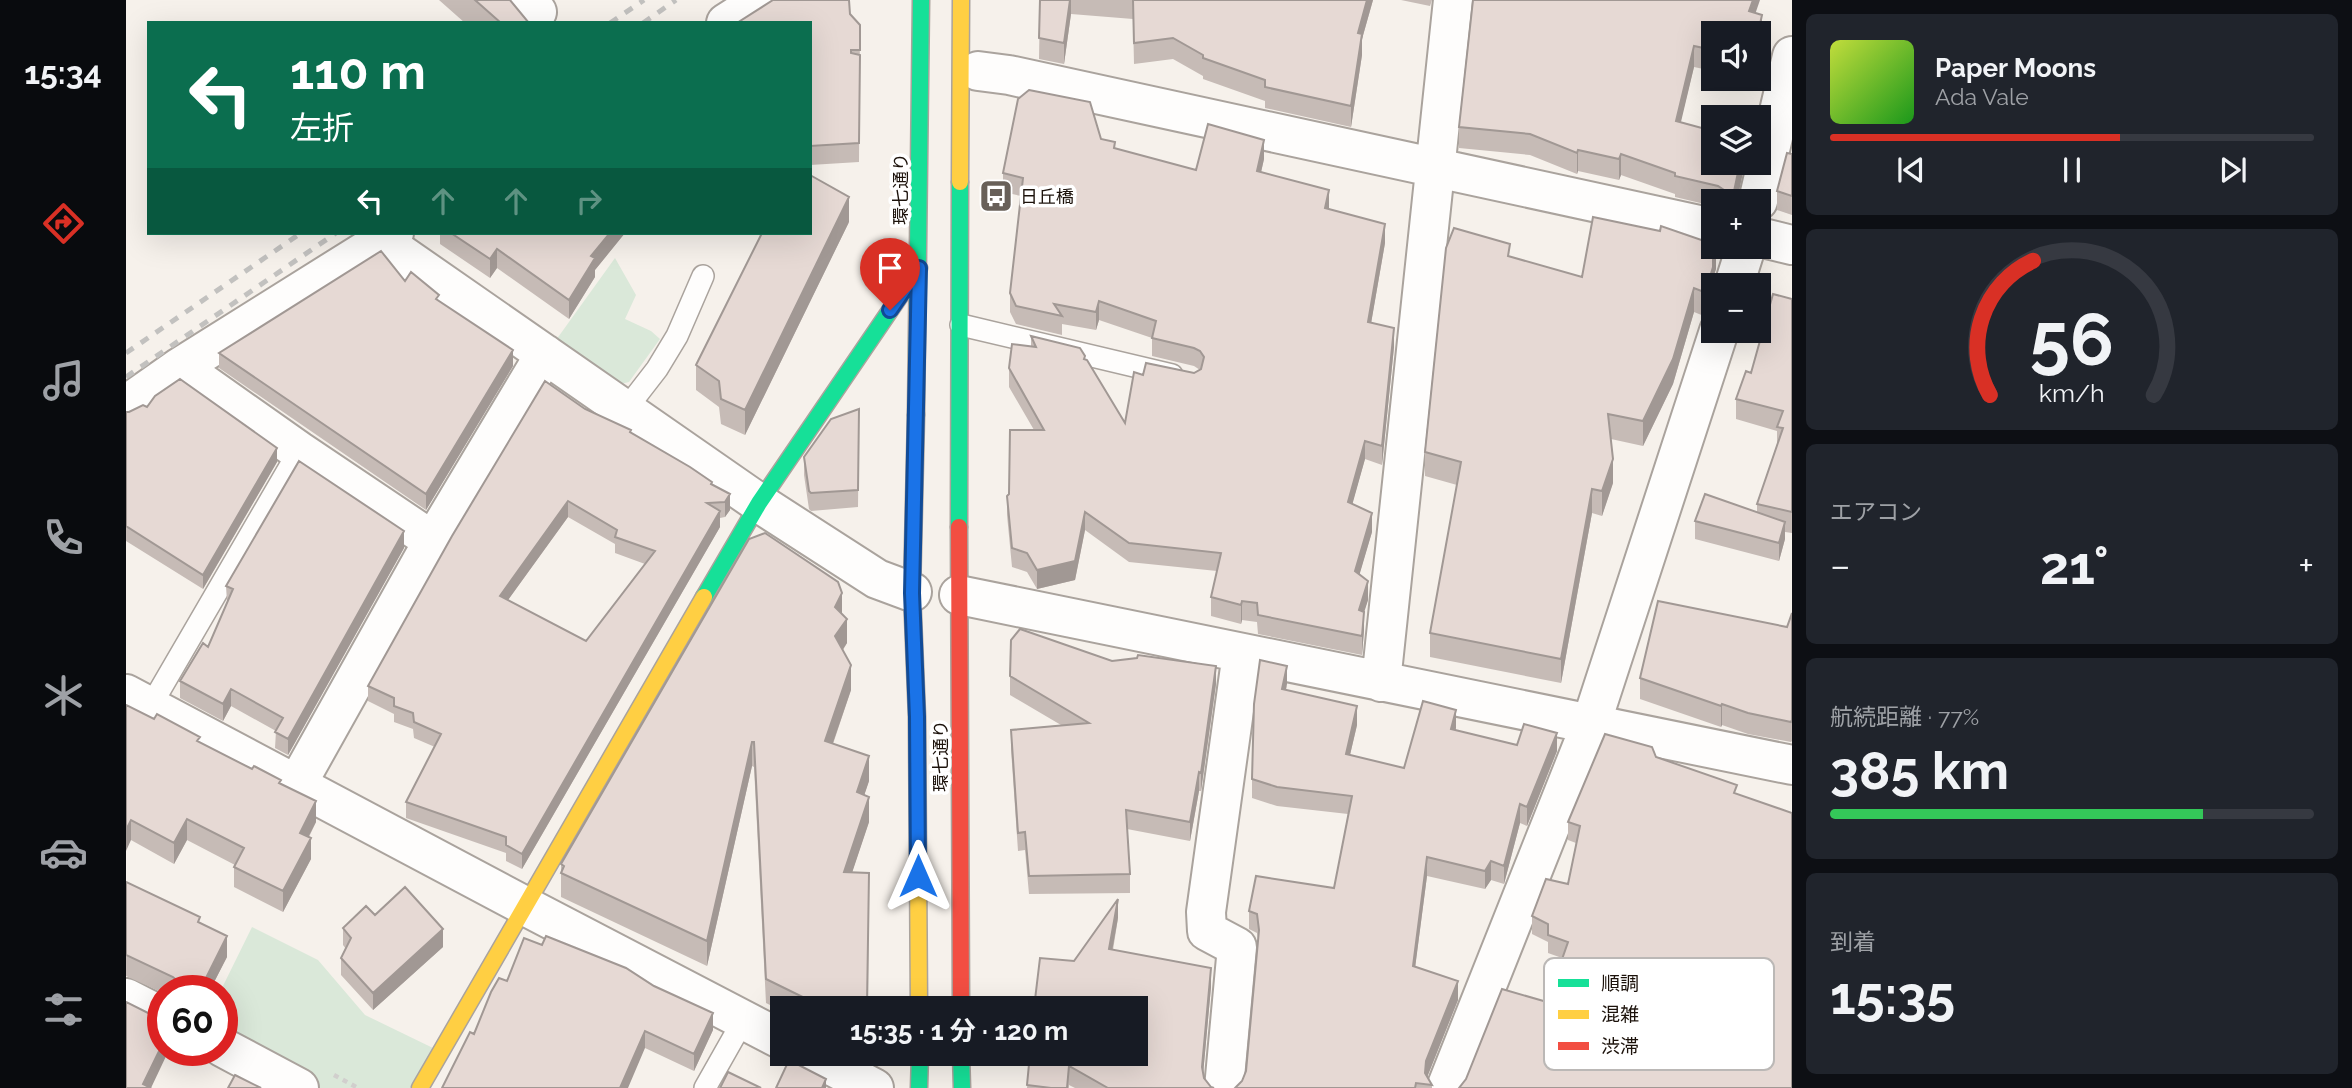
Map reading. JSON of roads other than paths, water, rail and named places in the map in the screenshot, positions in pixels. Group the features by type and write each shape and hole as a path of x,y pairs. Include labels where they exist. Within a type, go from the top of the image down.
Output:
{"main road":[{"name":"環七通り","path":"919,996 917,717 912,593 921,0"},
{"name":"環七通り","path":"961,0 961,996"},
{"path":"903,58 919,148"},
{"path":"962,148 978,65"},
{"path":"420,1088 759,503 919,268"},
{"path":"919,1066 919,1088"},
{"path":"961,1066 962,1088"}],"street":[{"path":"729,21 762,0"},
{"path":"1381,682 1453,0"},
{"path":"1761,189 1792,56"},
{"path":"978,65 1009,75 1701,225"},
{"path":"126,405 388,237 545,354 759,503 877,579 912,593"},
{"path":"1771,240 1792,244"},
{"path":"1446,1088 1591,724 1715,343"},
{"path":"297,783 433,541 545,354"},
{"path":"180,368 433,541"},
{"path":"959,595 1792,765"},
{"path":"1224,1088 1237,947 1207,931 1206,912 1242,653"},
{"path":"133,700 297,783 770,1034"},
{"path":"126,998 147,1009"},
{"path":"238,1056 299,1088"},
{"path":"830,1066 866,1086"}],"lane":[{"path":"626,409 657,369 677,336 703,276"},
{"path":"961,325 1191,379"},
{"path":"133,700 299,451"},
{"path":"705,1088 744,1020"}],"railway":[{"path":"613,21 644,0"},
{"path":"646,21 676,0"},
{"path":"126,353 298,235"},
{"path":"126,377 333,235"}],"place":[{"name":"日丘橋","path":"996,196"}]}
